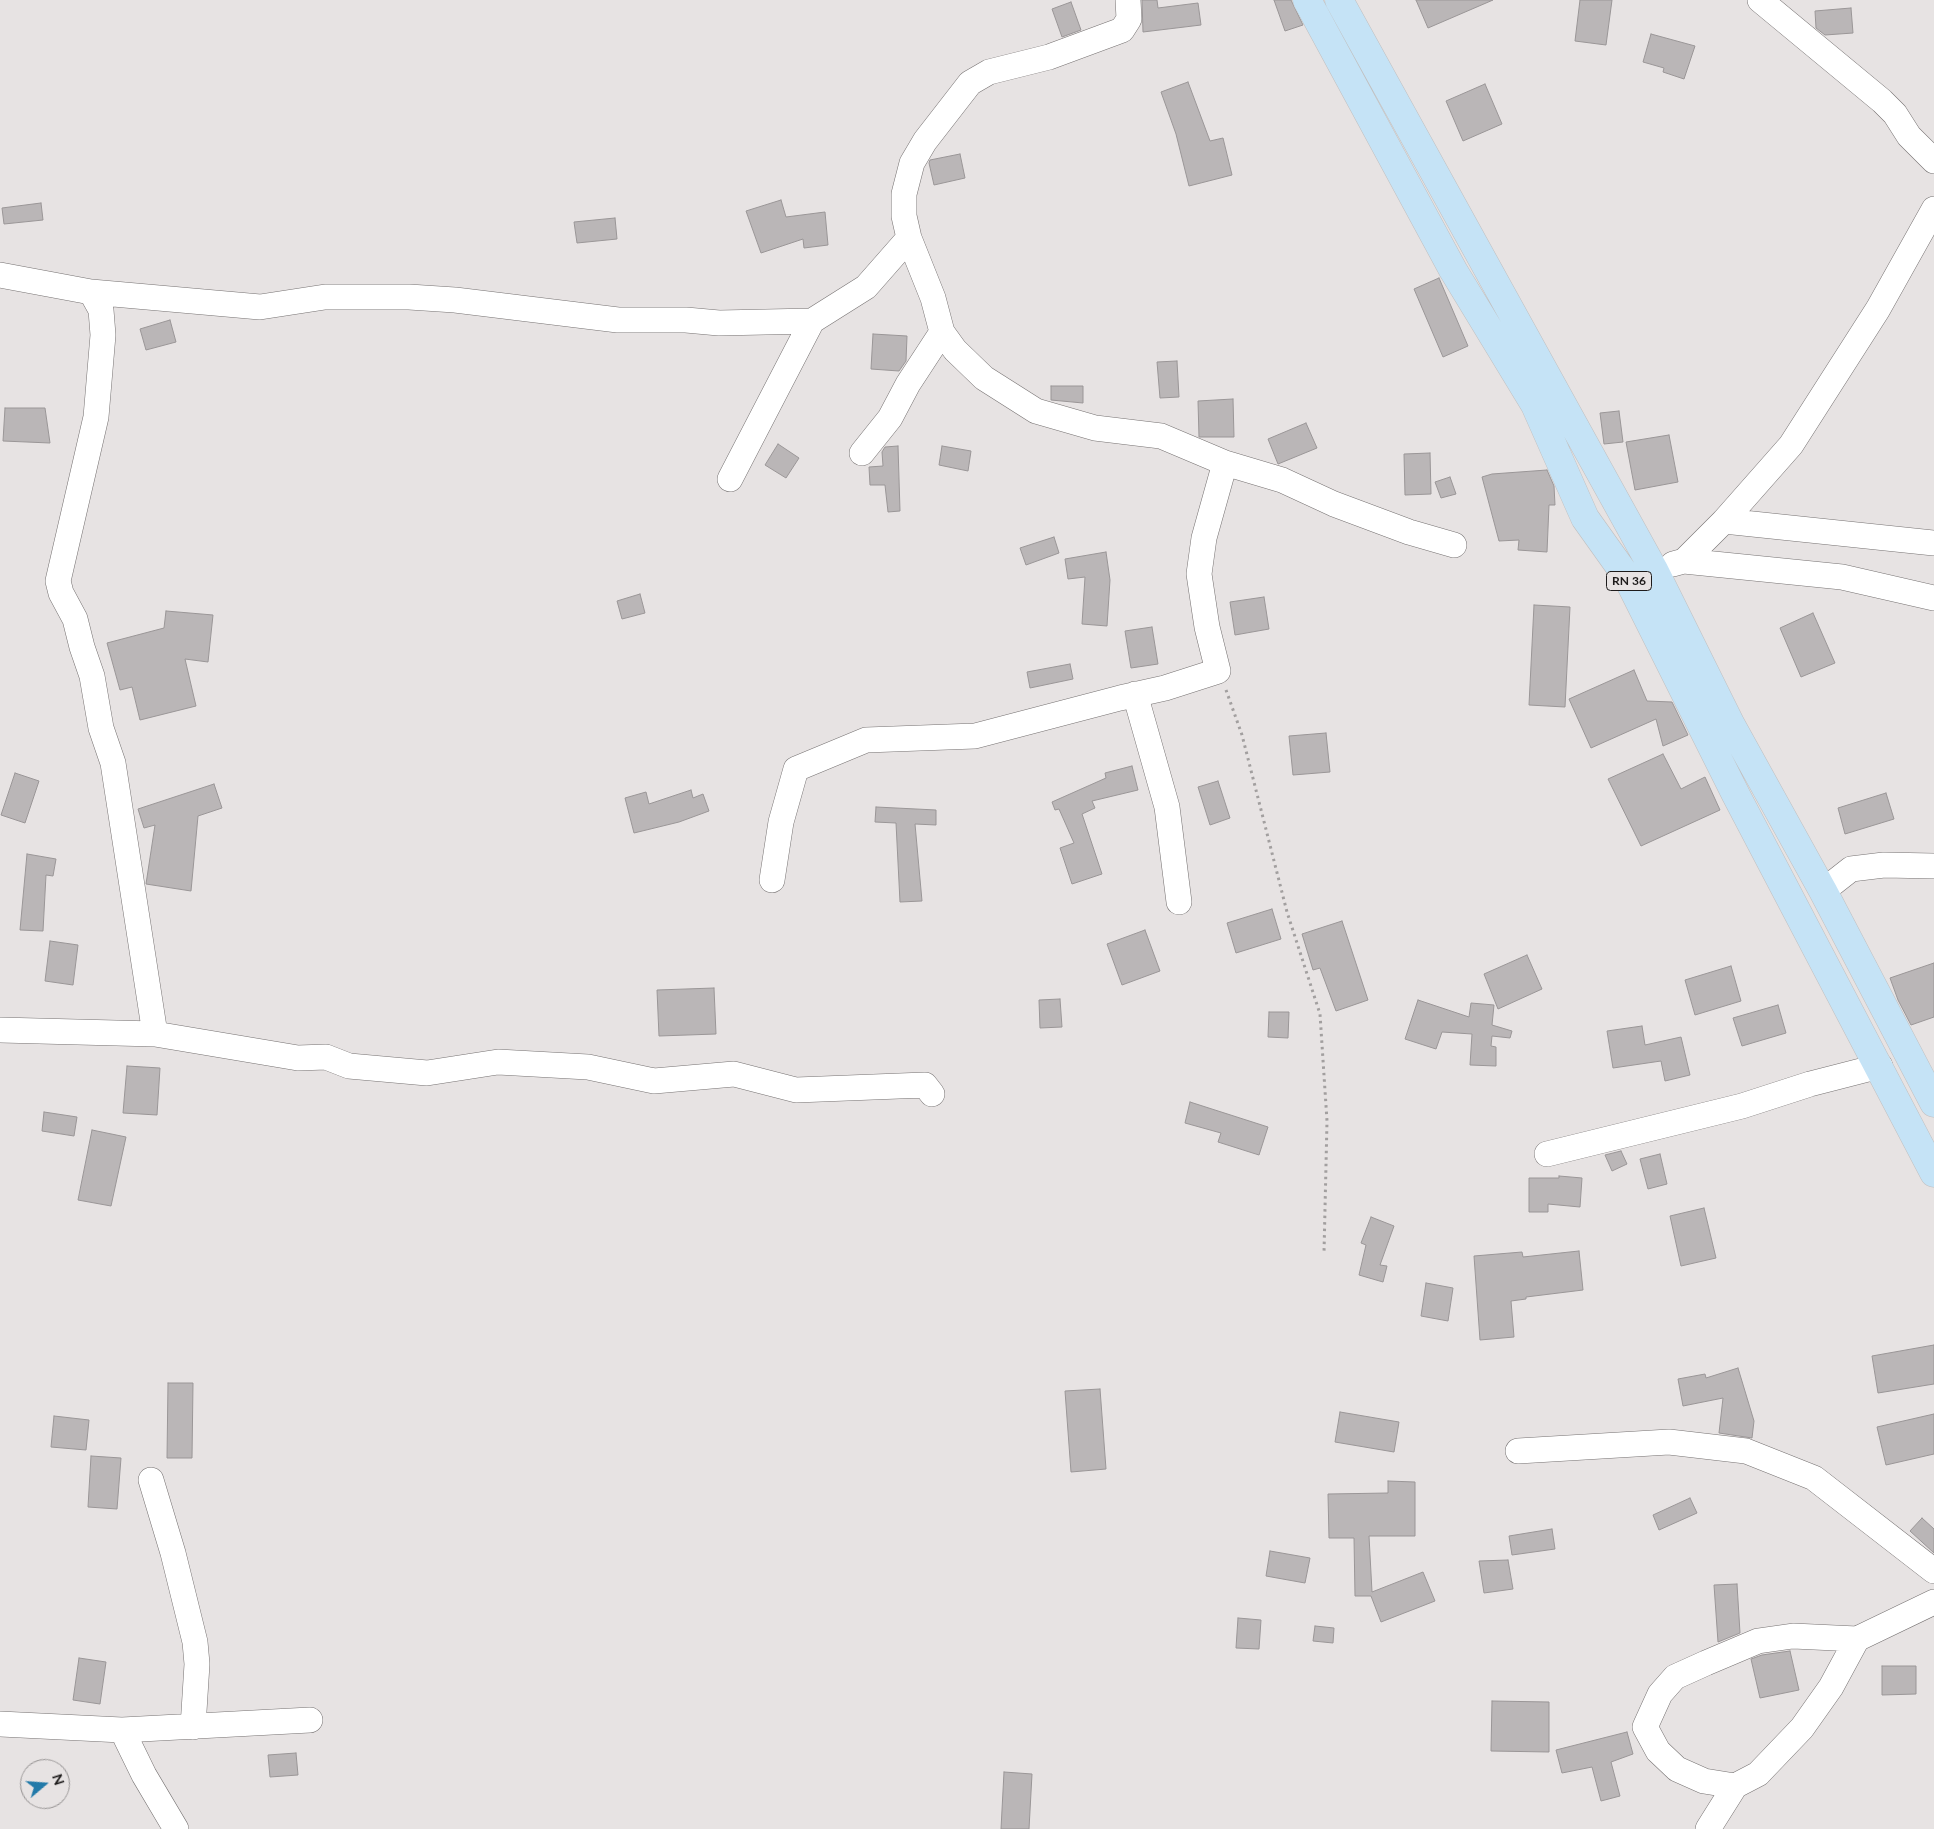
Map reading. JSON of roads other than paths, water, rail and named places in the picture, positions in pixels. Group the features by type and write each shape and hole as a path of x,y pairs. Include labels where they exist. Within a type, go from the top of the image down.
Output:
{"main road":[{"name":"RN 36","path":"1307,0 1453,270 1535,405 1586,518 1627,577 1732,786 1880,1066 1934,1173"},
{"name":"RN 36","path":"1339,0 1654,570 1730,723 1823,891 1934,1103"}],"street":[{"path":"1128,0 1129,19 1122,30 1049,57 989,72 970,82 925,141 912,163 904,194 904,216 909,238 933,298 942,332 955,350 984,378 1036,411 1095,428 1161,436 1226,463 1282,480 1334,504 1409,532 1454,545"},
{"path":"1760,0 1882,101 1895,114 1909,136 1934,161"},
{"path":"1684,561 1724,522 1791,445 1878,309 1934,209"},
{"path":"0,276 91,292 260,307 324,297 408,297 455,300 618,320 686,320 719,324 812,321 866,287 909,238"},
{"path":"91,292 101,310 103,335 96,418 58,581 61,593 75,619 92,676 101,728 113,763 155,1034"},
{"path":"730,479 812,321"},
{"path":"862,453 890,418 908,384 942,332"},
{"path":"772,880 781,822 796,769 866,740 975,736 1165,688 1218,671 1207,627 1199,574 1204,538 1226,463"},
{"path":"1724,522 1934,543"},
{"path":"1654,570 1684,561 1842,577 1934,598"},
{"path":"1136,694 1167,806 1179,902"},
{"path":"1823,891 1851,869 1884,864 1934,866"},
{"path":"0,1030 155,1034 298,1058 326,1057 349,1066 417,1072 498,1062 588,1067 654,1081 734,1074 796,1090 848,1090 925,1085 932,1094"},
{"path":"1547,1154 1742,1106 1810,1084 1880,1066"},
{"path":"1518,1451 1669,1442 1746,1452 1814,1478 1934,1571"},
{"path":"151,1480 173,1553 195,1642 197,1664 193,1727"},
{"path":"1735,1786 1704,1781 1677,1769 1658,1751 1645,1727 1660,1694 1675,1677 1758,1642 1792,1636 1857,1639 1934,1602"},
{"path":"1708,1829 1735,1786 1758,1774 1802,1728 1831,1687 1857,1639"},
{"path":"0,1724 122,1730 310,1720"},
{"path":"122,1730 144,1775 176,1829"}]}
